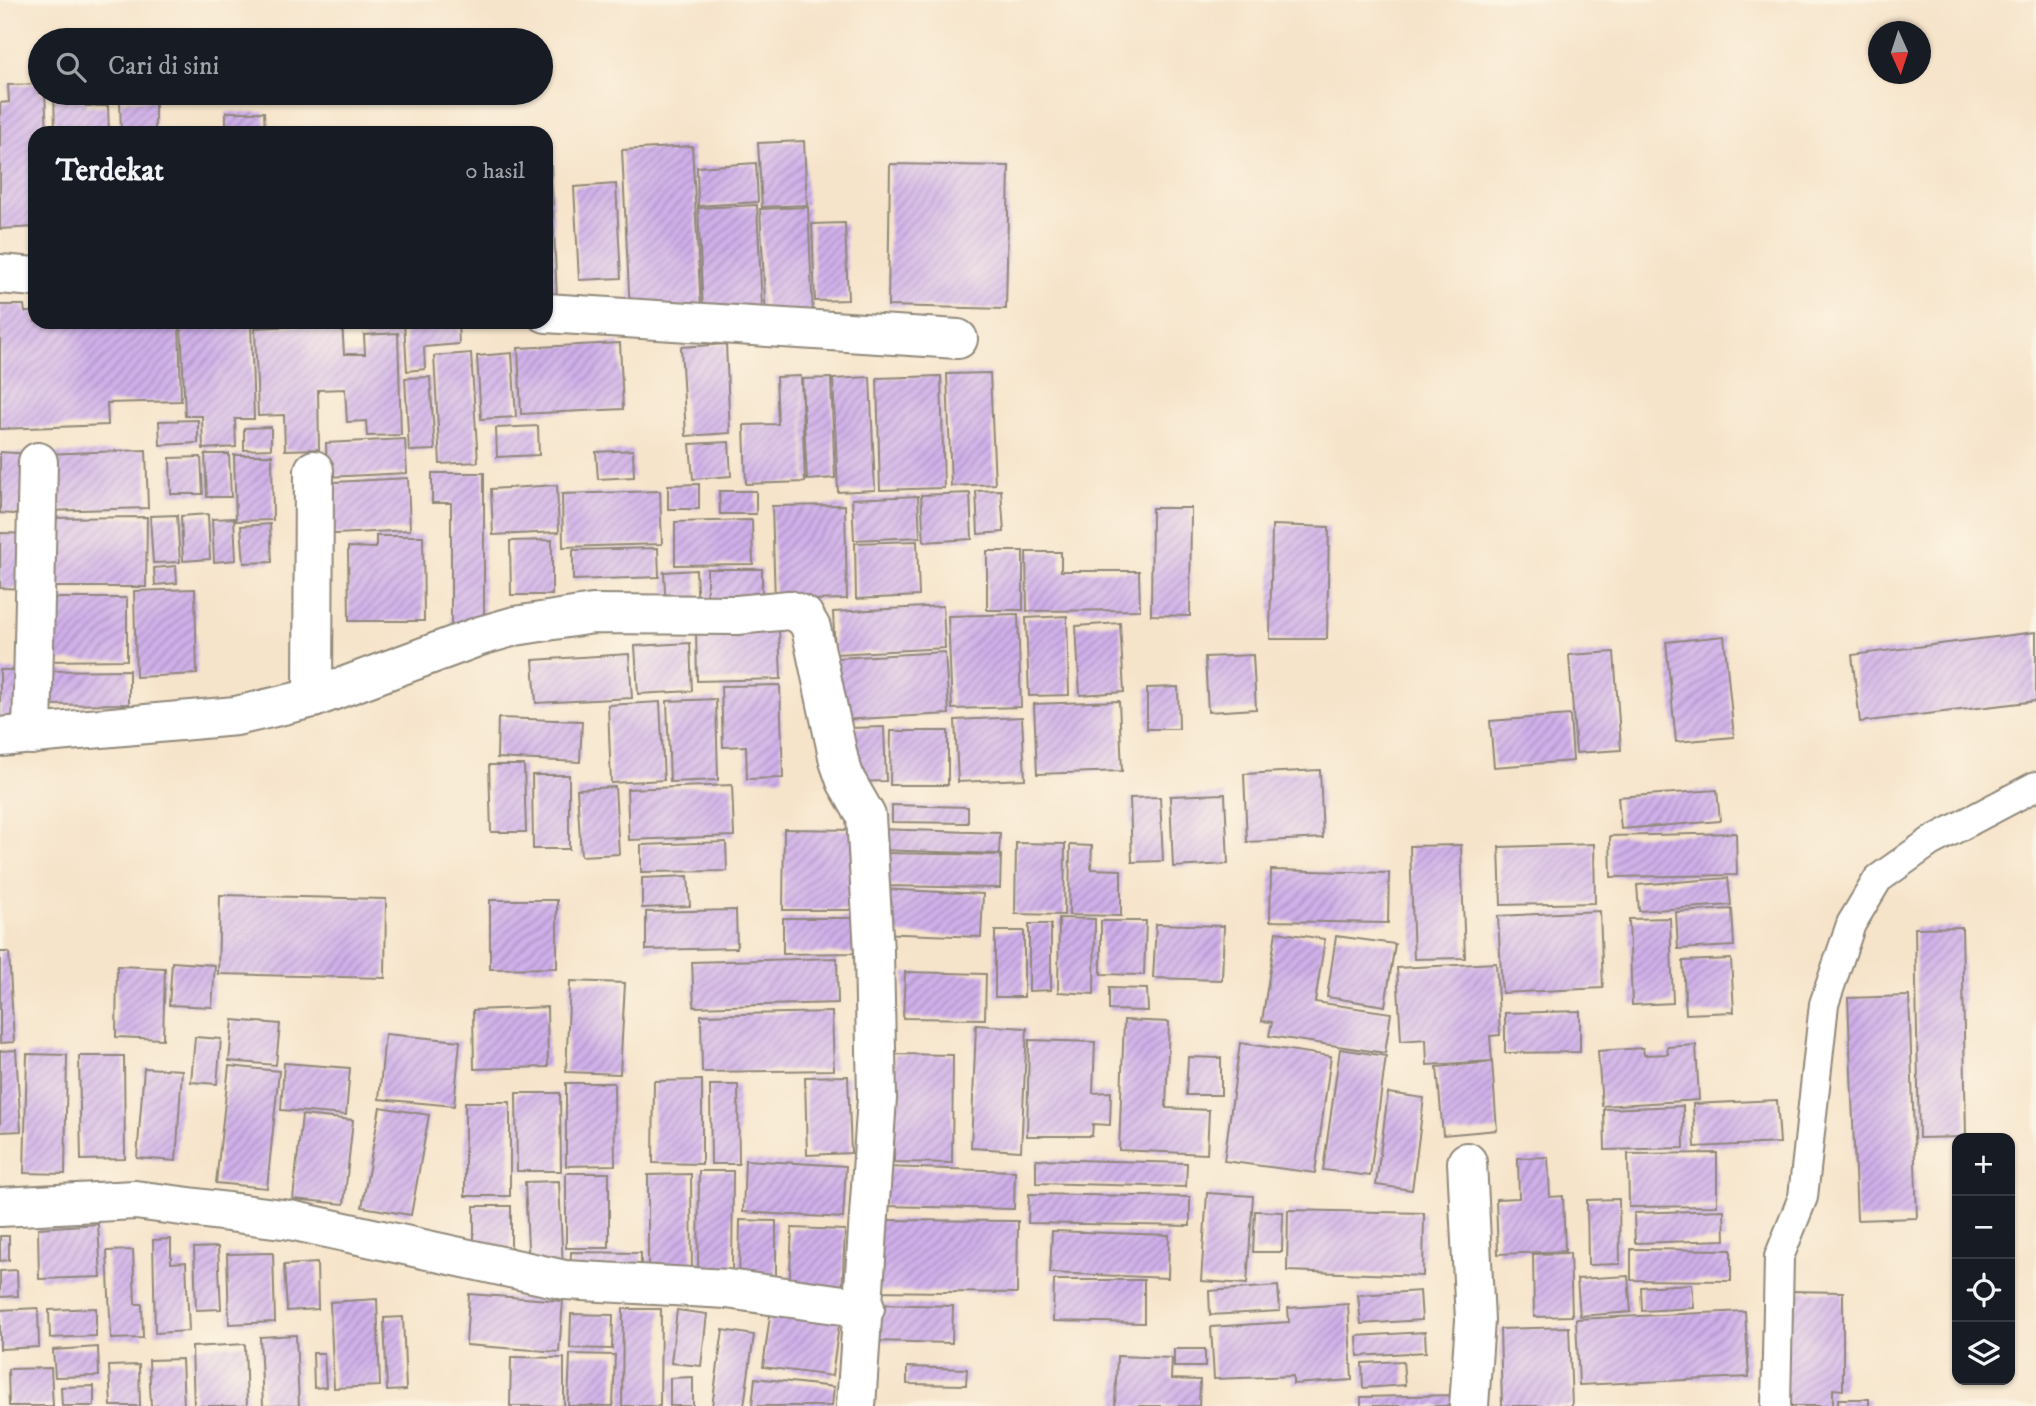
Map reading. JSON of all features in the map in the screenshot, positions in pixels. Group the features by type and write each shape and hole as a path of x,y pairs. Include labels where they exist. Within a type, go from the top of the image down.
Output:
{"street":[{"path":"0,274 28,276"},
{"path":"553,313 958,339"},
{"path":"38,462 16,736 236,716 313,698 480,636 515,626 593,614 737,615 789,610 804,616 811,628 839,761 846,781 866,816 867,830 874,952 877,1098 865,1308 856,1406"},
{"path":"313,698 314,470"},
{"path":"1467,1162 1475,1320 1469,1406"},
{"path":"0,1207 135,1200 290,1220 565,1280 727,1289 865,1308"}],"lane":[{"path":"1776,1406 1779,1258 1803,1197 1824,1004 1851,924 1878,879 1930,842 2036,786"}],"building":[{"path":"28,84 28,105 46,105 47,126 28,126 28,227 0,229 0,103 9,102 8,85"},
{"path":"54,105 108,106 109,126 55,126"},
{"path":"120,105 155,105 155,126 121,126"},
{"path":"226,112 264,112 265,126 226,126"},
{"path":"804,141 807,205 762,207 758,143"},
{"path":"692,146 701,308 630,312 622,150"},
{"path":"756,163 758,202 698,206 697,167"},
{"path":"890,164 1009,166 1006,309 888,306"},
{"path":"616,184 621,278 579,280 574,187"},
{"path":"757,205 762,307 703,310 698,208"},
{"path":"808,207 813,315 766,318 760,209"},
{"path":"553,209 557,300 553,300"},
{"path":"845,223 848,300 815,301 812,224"},
{"path":"0,305 24,305 25,312 28,312 28,329 179,329 181,401 107,403 108,425 0,429"},
{"path":"181,329 251,329 254,419 235,419 236,447 203,449 202,416 185,416"},
{"path":"255,329 342,329 344,354 365,354 364,335 398,333 401,435 367,436 366,421 347,422 345,389 318,390 319,449 285,450 284,415 258,416"},
{"path":"404,329 458,329 459,344 424,347 425,369 407,371"},
{"path":"620,343 623,409 521,414 518,348"},
{"path":"726,344 730,433 686,436 681,347"},
{"path":"471,353 478,462 440,464 434,356"},
{"path":"512,353 516,417 481,419 477,356"},
{"path":"990,373 995,484 951,486 947,374"},
{"path":"801,376 805,482 746,484 744,425 778,424 776,377"},
{"path":"941,376 944,488 880,490 877,378"},
{"path":"430,377 435,450 409,451 405,378"},
{"path":"870,377 875,490 838,492 833,379"},
{"path":"831,378 835,478 807,480 802,379"},
{"path":"198,420 198,443 160,445 159,421"},
{"path":"538,426 539,455 497,457 496,428"},
{"path":"271,427 271,449 244,450 244,428"},
{"path":"405,439 407,473 327,477 326,443"},
{"path":"729,442 731,476 693,479 690,444"},
{"path":"146,450 148,508 46,511 45,454"},
{"path":"633,450 634,477 598,479 596,452"},
{"path":"0,452 31,454 28,515 0,513"},
{"path":"205,454 229,454 231,497 207,497"},
{"path":"234,455 272,455 273,520 236,521"},
{"path":"201,457 203,494 171,494 170,458"},
{"path":"432,473 484,473 484,625 451,625 451,503 432,503"},
{"path":"408,478 410,530 318,535 316,483"},
{"path":"699,484 699,509 668,509 668,485"},
{"path":"557,485 559,532 493,535 491,489"},
{"path":"1001,490 1004,532 978,534 976,491"},
{"path":"660,491 662,544 563,547 562,494"},
{"path":"719,491 756,491 756,514 720,514"},
{"path":"970,493 972,539 924,542 921,495"},
{"path":"918,496 920,537 854,540 852,499"},
{"path":"845,505 847,599 775,601 772,506"},
{"path":"1152,508 1191,508 1190,616 1151,615"},
{"path":"208,514 210,559 183,561 181,516"},
{"path":"177,515 180,562 153,563 150,516"},
{"path":"147,517 146,587 45,587 45,518"},
{"path":"234,518 236,560 214,562 212,519"},
{"path":"752,520 753,564 675,565 675,522"},
{"path":"270,524 272,562 244,563 241,526"},
{"path":"1272,525 1329,527 1327,639 1270,639"},
{"path":"0,533 33,534 31,589 0,588"},
{"path":"376,536 423,536 424,621 349,621 348,547 376,548"},
{"path":"552,540 552,595 511,595 510,541"},
{"path":"917,541 919,596 856,599 855,543"},
{"path":"658,548 659,577 573,580 573,550"},
{"path":"987,551 1023,551 1023,610 987,610"},
{"path":"1026,552 1061,552 1061,571 1139,571 1140,610 1027,611"},
{"path":"176,566 177,583 155,585 154,568"},
{"path":"707,569 762,569 762,600 707,600"},
{"path":"696,570 698,609 666,610 664,572"},
{"path":"195,589 197,674 136,677 134,591"},
{"path":"45,598 127,598 127,660 45,661"},
{"path":"943,606 945,648 835,654 833,612"},
{"path":"1018,614 1021,707 952,709 948,616"},
{"path":"1067,616 1069,695 1029,696 1026,618"},
{"path":"1120,623 1124,692 1080,695 1076,626"},
{"path":"779,628 781,679 697,681 696,630"},
{"path":"2036,632 2036,701 1860,722 1852,655"},
{"path":"1724,636 1734,737 1676,742 1666,642"},
{"path":"690,643 692,691 638,694 635,646"},
{"path":"945,652 949,714 840,720 837,658"},
{"path":"1614,652 1621,750 1576,753 1569,655"},
{"path":"629,654 632,698 536,703 533,660"},
{"path":"1253,655 1256,709 1208,712 1205,657"},
{"path":"0,670 20,670 21,730 0,730"},
{"path":"129,670 129,704 45,705 45,671"},
{"path":"780,685 783,778 747,779 746,746 723,747 721,686"},
{"path":"1178,687 1179,729 1147,729 1147,688"},
{"path":"716,699 718,780 670,782 667,701"},
{"path":"1119,701 1122,771 1037,774 1034,704"},
{"path":"660,702 664,780 611,783 608,705"},
{"path":"1570,715 1573,761 1494,767 1490,721"},
{"path":"1022,717 1025,779 958,782 955,720"},
{"path":"498,718 582,721 580,762 497,758"},
{"path":"884,727 886,781 851,782 849,728"},
{"path":"891,731 948,731 948,785 890,785"},
{"path":"489,765 524,765 526,832 491,832"},
{"path":"1320,770 1323,838 1247,842 1244,774"},
{"path":"532,775 569,775 569,849 533,849"},
{"path":"732,785 734,836 629,840 627,789"},
{"path":"615,787 619,854 581,856 577,789"},
{"path":"1717,790 1720,821 1621,829 1618,797"},
{"path":"1225,794 1228,864 1173,867 1170,796"},
{"path":"1160,797 1163,861 1132,862 1130,798"},
{"path":"892,805 968,807 968,823 892,822"},
{"path":"784,829 858,830 857,910 783,910"},
{"path":"878,829 1000,833 999,854 878,850"},
{"path":"1736,833 1737,875 1611,877 1610,836"},
{"path":"726,842 727,871 641,872 641,845"},
{"path":"1016,843 1065,844 1064,915 1015,914"},
{"path":"1594,844 1595,903 1501,905 1499,847"},
{"path":"1070,845 1092,846 1091,869 1121,870 1121,916 1069,915"},
{"path":"1461,845 1465,958 1414,959 1410,846"},
{"path":"883,853 1001,855 1000,888 883,886"},
{"path":"1271,870 1389,873 1388,923 1270,921"},
{"path":"688,876 690,906 642,908 642,878"},
{"path":"1728,878 1731,905 1639,911 1637,885"},
{"path":"878,889 983,894 981,937 877,933"},
{"path":"220,895 386,899 385,978 218,974"},
{"path":"490,900 557,900 557,968 490,969"},
{"path":"1732,909 1734,946 1678,949 1676,912"},
{"path":"736,910 737,948 646,950 646,912"},
{"path":"1600,911 1603,988 1502,993 1498,916"},
{"path":"783,918 859,918 859,953 783,954"},
{"path":"1059,918 1095,919 1094,994 1058,992"},
{"path":"1670,918 1673,1003 1632,1005 1629,919"},
{"path":"1101,921 1146,921 1144,975 1101,974"},
{"path":"1029,924 1051,924 1051,990 1029,991"},
{"path":"1156,924 1224,926 1222,980 1153,978"},
{"path":"1962,927 1966,1133 1952,1133 1952,1137 1919,1138 1915,928"},
{"path":"995,931 1024,931 1024,997 995,997"},
{"path":"1276,932 1325,939 1315,1002 1391,1013 1385,1053 1269,1036 1272,1022 1262,1021"},
{"path":"1336,936 1395,944 1385,1006 1327,997"},
{"path":"0,952 9,952 14,1042 0,1043"},
{"path":"837,958 838,1003 694,1007 692,962"},
{"path":"1731,959 1734,1012 1686,1014 1683,961"},
{"path":"172,962 215,965 212,1007 169,1005"},
{"path":"1496,963 1500,1035 1490,1036 1492,1061 1427,1065 1426,1039 1401,1041 1397,968"},
{"path":"117,966 165,968 163,1039 116,1037"},
{"path":"905,972 986,974 985,1019 903,1018"},
{"path":"570,981 625,983 620,1074 566,1072"},
{"path":"1109,988 1147,989 1148,1011 1109,1010"},
{"path":"1909,996 1917,1218 1857,1220 1848,998"},
{"path":"547,1007 548,1067 474,1069 473,1010"},
{"path":"1580,1011 1580,1052 1505,1053 1505,1013"},
{"path":"832,1012 834,1070 702,1072 701,1015"},
{"path":"233,1020 280,1024 276,1065 229,1061"},
{"path":"1124,1020 1169,1022 1166,1108 1209,1110 1207,1154 1119,1150"},
{"path":"976,1025 1027,1028 1021,1151 971,1148"},
{"path":"385,1034 460,1041 454,1106 379,1099"},
{"path":"195,1037 221,1039 217,1084 191,1082"},
{"path":"1029,1040 1095,1042 1093,1093 1111,1092 1110,1125 1093,1124 1092,1136 1027,1136"},
{"path":"1240,1043 1331,1056 1315,1173 1224,1161"},
{"path":"1696,1045 1699,1100 1602,1106 1598,1051 1643,1048 1644,1055 1668,1054 1667,1047"},
{"path":"1340,1049 1386,1056 1370,1176 1323,1170"},
{"path":"16,1050 21,1131 0,1132 0,1051"},
{"path":"27,1054 67,1055 65,1174 24,1173"},
{"path":"895,1054 953,1055 952,1163 894,1162"},
{"path":"79,1056 124,1056 125,1159 81,1160"},
{"path":"1188,1057 1221,1058 1221,1095 1186,1095"},
{"path":"1492,1062 1497,1130 1443,1135 1437,1067"},
{"path":"284,1063 350,1068 346,1115 281,1110"},
{"path":"229,1066 279,1071 267,1188 216,1183"},
{"path":"144,1068 182,1070 176,1161 137,1158"},
{"path":"848,1076 851,1153 807,1155 805,1077"},
{"path":"702,1080 702,1164 653,1163 654,1081"},
{"path":"566,1083 614,1083 615,1165 566,1166"},
{"path":"710,1085 738,1085 739,1164 711,1164"},
{"path":"516,1093 560,1093 561,1171 517,1171"},
{"path":"1388,1093 1424,1098 1412,1190 1376,1185"},
{"path":"1777,1100 1780,1143 1695,1147 1693,1104"},
{"path":"465,1102 510,1102 510,1196 465,1196"},
{"path":"1683,1106 1684,1148 1605,1150 1604,1109"},
{"path":"380,1107 429,1115 411,1215 362,1207"},
{"path":"302,1115 353,1120 344,1204 293,1199"},
{"path":"1717,1153 1717,1206 1629,1207 1628,1154"},
{"path":"1548,1157 1550,1197 1563,1196 1565,1251 1498,1254 1496,1199 1519,1198 1518,1158"},
{"path":"1036,1159 1187,1163 1186,1187 1036,1183"},
{"path":"745,1160 846,1166 843,1218 743,1212"},
{"path":"884,1167 1015,1171 1014,1209 884,1206"},
{"path":"699,1171 733,1171 732,1276 698,1275"},
{"path":"566,1173 609,1173 609,1248 566,1248"},
{"path":"691,1174 692,1281 648,1281 648,1175"},
{"path":"559,1181 563,1269 529,1270 525,1182"},
{"path":"1207,1193 1253,1196 1247,1284 1201,1281"},
{"path":"1029,1194 1190,1197 1190,1226 1028,1223"},
{"path":"1619,1199 1620,1264 1588,1265 1587,1200"},
{"path":"474,1206 511,1206 511,1258 474,1257"},
{"path":"1288,1210 1424,1213 1423,1276 1287,1271"},
{"path":"1724,1210 1725,1240 1635,1243 1634,1213"},
{"path":"1255,1211 1283,1212 1282,1252 1253,1252"},
{"path":"740,1220 776,1221 776,1287 739,1286"},
{"path":"876,1220 1018,1221 1017,1293 876,1291"},
{"path":"98,1224 101,1277 39,1279 38,1228"},
{"path":"792,1228 845,1230 842,1295 789,1293"},
{"path":"1052,1231 1169,1235 1168,1278 1050,1273"},
{"path":"0,1236 9,1236 9,1260 0,1261"},
{"path":"171,1239 171,1263 186,1262 189,1331 155,1333 153,1240"},
{"path":"218,1247 221,1309 196,1310 194,1248"},
{"path":"1631,1249 1731,1250 1731,1281 1631,1280"},
{"path":"133,1250 135,1304 142,1304 143,1338 111,1339 107,1251"},
{"path":"571,1252 641,1253 641,1280 570,1279"},
{"path":"273,1253 275,1322 229,1324 227,1254"},
{"path":"1570,1253 1572,1316 1534,1317 1533,1254"},
{"path":"317,1263 318,1309 287,1311 284,1265"},
{"path":"17,1270 18,1296 0,1297 0,1271"},
{"path":"1628,1276 1631,1312 1580,1316 1577,1279"},
{"path":"1054,1280 1144,1280 1144,1323 1053,1321"},
{"path":"1692,1284 1694,1308 1642,1311 1641,1287"},
{"path":"1278,1286 1280,1311 1210,1315 1209,1291"},
{"path":"1420,1291 1422,1320 1361,1324 1358,1295"},
{"path":"1787,1291 1843,1292 1843,1390 1833,1389 1833,1406 1786,1406"},
{"path":"469,1294 563,1301 559,1352 466,1345"},
{"path":"377,1299 380,1386 334,1388 330,1302"},
{"path":"874,1304 953,1306 952,1343 873,1341"},
{"path":"1348,1304 1352,1380 1293,1384 1293,1376 1214,1379 1211,1327 1289,1322 1288,1308"},
{"path":"38,1308 39,1347 0,1349 0,1310"},
{"path":"96,1308 96,1336 50,1338 49,1310"},
{"path":"771,1308 840,1318 832,1376 763,1367"},
{"path":"623,1309 661,1309 660,1406 622,1406"},
{"path":"677,1310 707,1314 701,1366 671,1363"},
{"path":"1745,1311 1749,1377 1579,1385 1576,1319"},
{"path":"571,1314 613,1315 612,1349 570,1348"},
{"path":"403,1317 406,1390 387,1391 384,1318"},
{"path":"1569,1327 1572,1406 1502,1406 1500,1329"},
{"path":"723,1330 754,1335 744,1406 712,1406"},
{"path":"1425,1332 1426,1352 1358,1356 1357,1336"},
{"path":"296,1335 299,1406 263,1406 260,1337"},
{"path":"245,1344 247,1406 194,1406 192,1347"},
{"path":"98,1347 99,1376 55,1377 53,1350"},
{"path":"1174,1349 1205,1349 1205,1367 1174,1367"},
{"path":"313,1353 324,1353 326,1387 314,1388"},
{"path":"570,1354 615,1355 613,1406 568,1406"},
{"path":"1117,1356 1172,1358 1171,1379 1200,1380 1199,1406 1115,1406"},
{"path":"511,1357 564,1358 564,1406 510,1406"},
{"path":"182,1359 184,1406 151,1406 149,1360"},
{"path":"1403,1361 1405,1385 1363,1388 1362,1363"},
{"path":"139,1365 140,1406 111,1406 109,1366"},
{"path":"907,1367 967,1369 966,1385 907,1384"},
{"path":"51,1368 53,1406 9,1406 8,1369"},
{"path":"693,1377 693,1406 670,1406 670,1378"},
{"path":"755,1378 834,1387 832,1406 752,1406"},
{"path":"94,1386 94,1406 62,1406 61,1387"},
{"path":"1456,1395 1456,1406 1361,1406 1361,1397"},
{"path":"1838,1399 1869,1399 1869,1406 1838,1406"}]}
